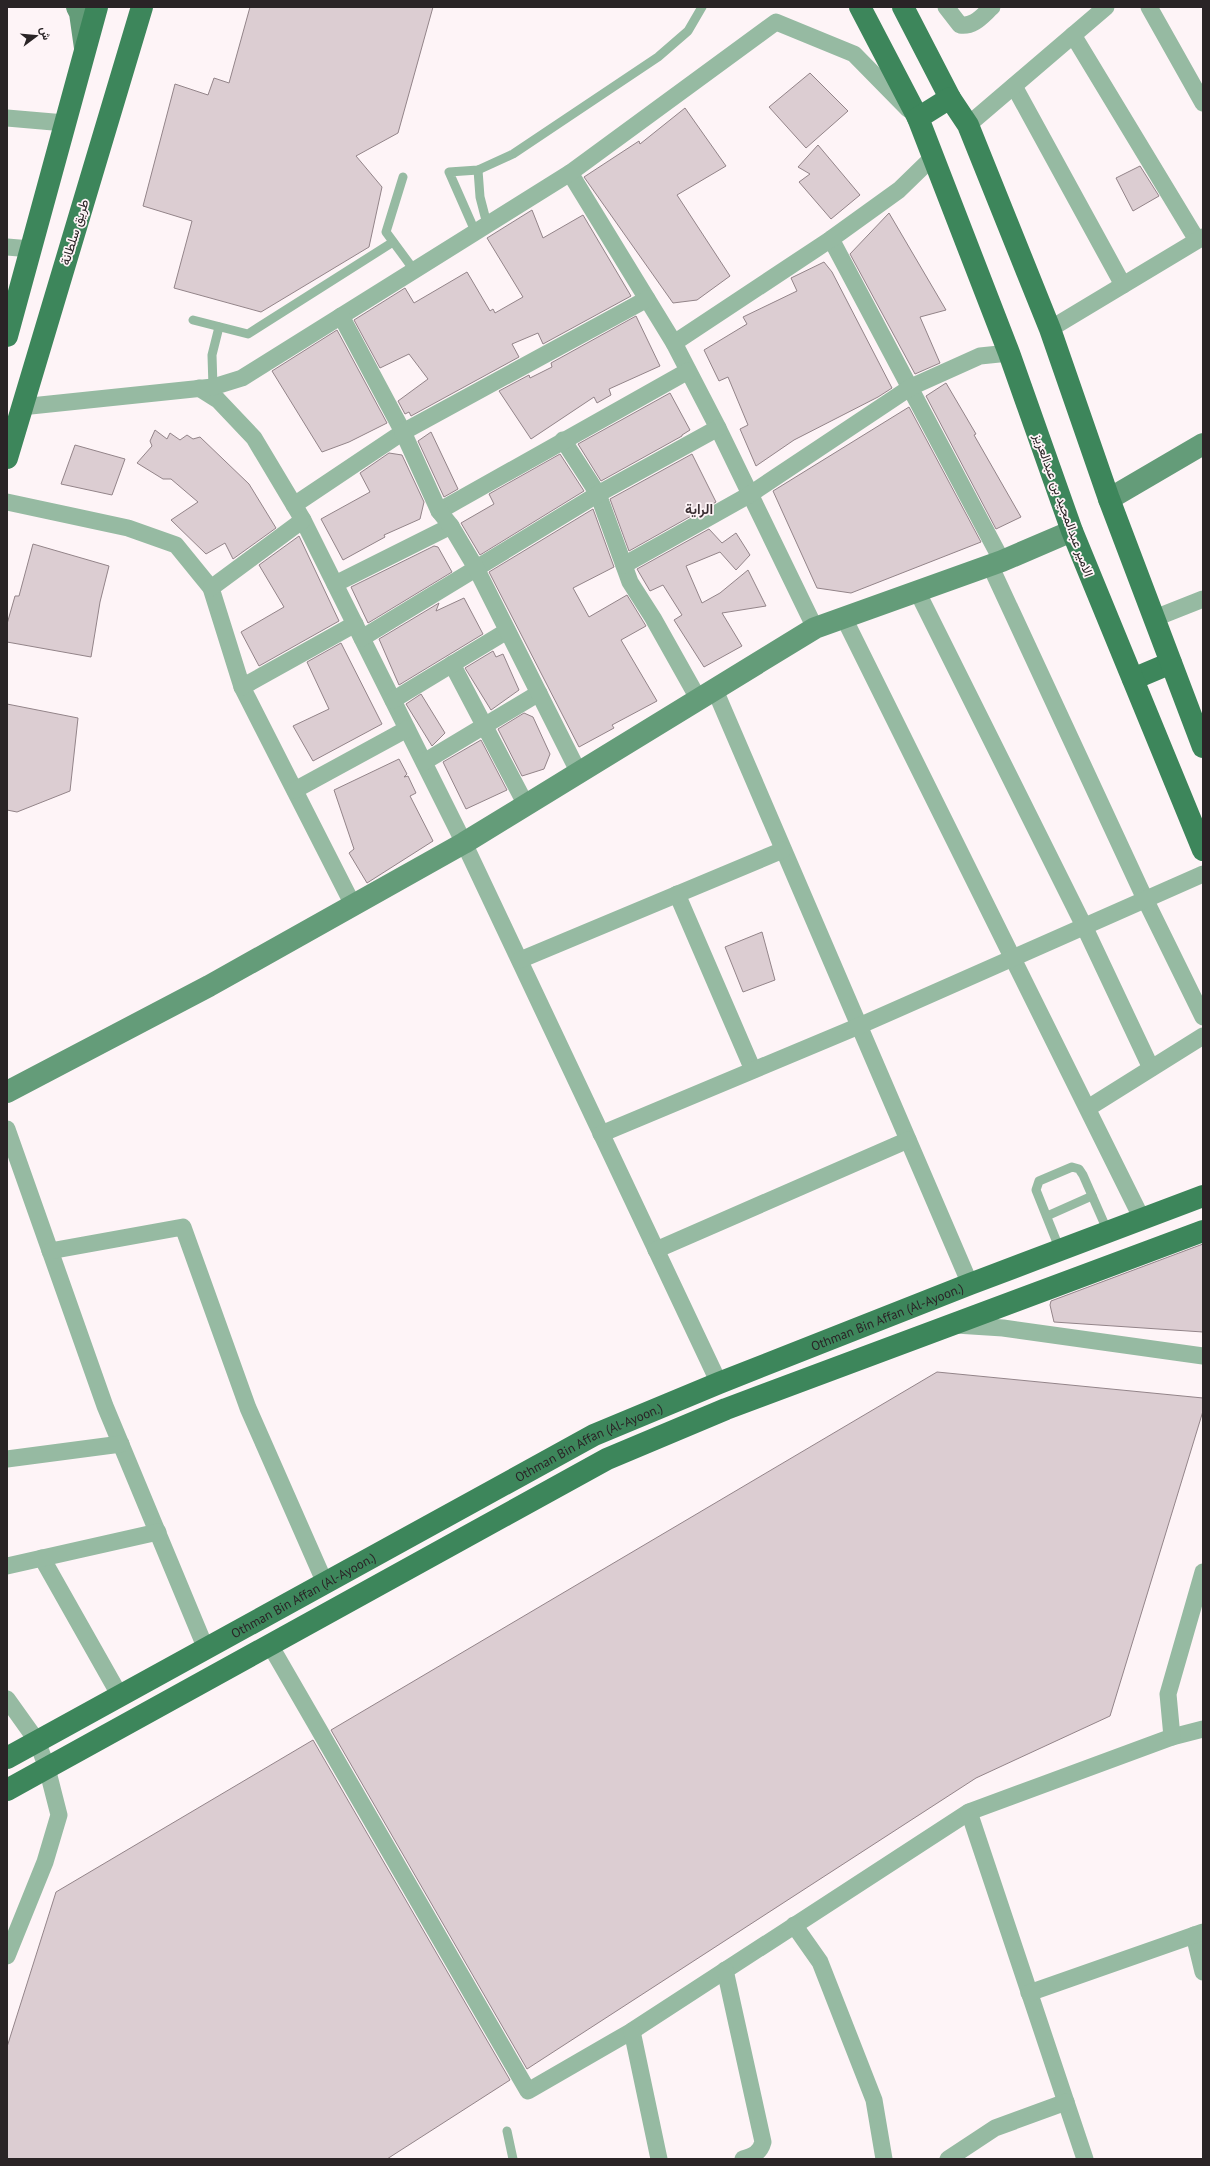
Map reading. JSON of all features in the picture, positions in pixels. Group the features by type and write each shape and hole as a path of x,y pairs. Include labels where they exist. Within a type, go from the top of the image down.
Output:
{"main road":[{"path":"9,324 97,7"},
{"name":"طريق سلطانة","path":"7,458 21,407 142,7"},
{"name":"الامير عبدالمجيد بن عبدالعزيز","path":"860,7 918,118 1009,353 1072,531 1203,850"},
{"path":"903,7 950,98 968,125 1050,329 1108,499 1203,747"},
{"path":"918,118 950,98"},
{"path":"1134,679 1171,663"},
{"name":"Othman Bin Affan (Al-Ayoon.)","path":"7,1758 594,1435 719,1383 970,1284 1202,1196"},
{"name":"Othman Bin Affan (Al-Ayoon.)","path":"7,1790 608,1459 726,1409 1203,1231"}],"street":[{"path":"77,7 80,13 86,48"},
{"path":"946,7 960,25 966,26 973,24 992,7"},
{"path":"968,125 1106,7"},
{"path":"1149,7 1203,103"},
{"path":"21,407 206,387 242,378 570,172 776,22 854,54 918,118"},
{"path":"1050,329 1200,239 1073,35"},
{"path":"1014,86 1123,285"},
{"path":"7,118 65,123"},
{"path":"674,343 831,239 899,190 933,157"},
{"path":"570,172 674,343 718,428 749,495 815,628"},
{"path":"831,239 911,387 996,563 1145,899 1203,1017"},
{"path":"7,247 31,249"},
{"path":"294,505 403,432 647,299"},
{"path":"341,316 403,432 439,511 451,526 476,568 579,773"},
{"path":"624,565 749,495 911,387 980,356 1009,353"},
{"path":"439,511 688,371"},
{"path":"206,387 254,438 303,520 464,843 719,1383"},
{"path":"242,687 358,631 476,568 598,494 718,428"},
{"path":"563,440 598,494 630,582 653,618 707,695 783,850 970,1284"},
{"path":"1108,499 1203,444"},
{"path":"7,502 128,528 176,545 212,588 242,687 353,905"},
{"path":"212,588 303,520"},
{"path":"335,584 451,526"},
{"path":"7,1092 209,986 464,843 815,628 996,563 1072,531"},
{"path":"917,591 1084,926 1152,1068"},
{"path":"1154,618 1203,599"},
{"path":"844,618 1014,957 1142,1219"},
{"path":"393,700 507,631"},
{"path":"452,664 526,806"},
{"path":"424,762 539,693"},
{"path":"295,790 407,729"},
{"path":"520,960 783,850"},
{"path":"601,1134 859,1026 1203,874"},
{"path":"678,894 753,1070"},
{"path":"1088,1108 1203,1036"},
{"path":"7,1129 105,1406 206,1649"},
{"path":"656,1250 908,1140"},
{"path":"50,1251 183,1227 248,1408 326,1583"},
{"path":"951,1325 1003,1328 1203,1356"},
{"path":"7,1459 121,1444"},
{"path":"7,1566 158,1532"},
{"path":"42,1558 120,1696"},
{"path":"1172,1737 1168,1694 1203,1572"},
{"path":"270,1645 528,2091 632,2031 969,1812 1172,1737 1203,1729"},
{"path":"7,1699 37,1741 47,1768 59,1815 45,1862 7,1956"},
{"path":"969,1812 1085,2159"},
{"path":"794,1925 820,1962 874,2100 884,2159"},
{"path":"1029,1993 1199,1933 1203,1972"},
{"path":"725,1970 763,2142 761,2149 754,2156 743,2159"},
{"path":"632,2031 659,2159"},
{"path":"948,2159 995,2128 1066,2102"}],"lane":[{"path":"481,227 449,172 478,170 513,154 658,57 688,32 702,7"},
{"path":"478,170 481,227"},
{"path":"403,177 386,232 414,270"},
{"path":"193,320 248,334 393,242"},
{"path":"206,387 219,327"},
{"path":"1060,1250 1036,1190 1039,1181 1072,1167 1079,1169 1108,1232"},
{"path":"1047,1216 1092,1196"},
{"path":"507,2131 513,2159"}],"building":[{"path":"250,7 433,7 398,133 356,156 382,187 369,247 261,312 174,288 192,221 143,206 175,84 208,95 214,78 229,83"},
{"path":"810,73 848,111 806,148 769,107"},
{"path":"685,108 726,166 677,195 730,276 697,300 673,303 584,177 639,141 640,144"},
{"path":"818,145 860,195 831,219 799,182 810,174 798,167"},
{"path":"1140,166 1159,196 1133,211 1116,178"},
{"path":"532,210 543,238 583,215 631,296 543,344 538,333 512,344 519,357 411,416 409,412 405,414 398,401 428,379 409,354 380,368 354,320 405,288 414,303 467,272 490,311 493,309 495,313 523,297 487,238"},
{"path":"889,213 946,310 920,317 940,363 915,374 850,254"},
{"path":"824,262 832,272 892,388 878,397 794,440 756,466 740,429 748,425 728,377 719,381 704,350 747,324 743,317 797,291 791,278"},
{"path":"636,316 660,366 609,389 611,395 597,403 594,397 531,439 499,391 529,375 530,378 552,367 551,363"},
{"path":"337,330 387,423 349,442 322,452 272,371"},
{"path":"946,383 976,434 974,435 1021,517 996,529 926,396"},
{"path":"670,393 690,430 682,436 601,481 578,444"},
{"path":"909,407 981,542 851,593 817,588 773,491"},
{"path":"155,430 167,439 170,433 180,440 187,435 193,439 200,437 249,484 276,528 233,559 225,543 206,554 171,520 198,502 171,479 163,479 137,463 152,446 150,441"},
{"path":"431,432 458,489 444,497 418,441"},
{"path":"75,445 125,459 112,495 61,484"},
{"path":"389,453 402,455 424,502 420,519 384,535 385,537 343,560 321,519 370,492 360,473"},
{"path":"560,454 584,491 480,555 461,523 494,504 489,494"},
{"path":"692,454 716,502 629,551 610,499"},
{"path":"593,509 614,567 573,588 589,617 627,595 646,626 621,640 657,701 612,725 614,728 579,747 489,572"},
{"path":"709,529 722,543 736,533 750,555 736,570 720,552 686,566 702,603 720,593 748,570 766,606 722,613 742,646 704,667 674,620 682,615 663,585 650,591 637,569"},
{"path":"299,536 339,621 259,666 241,632 284,607 259,565"},
{"path":"33,544 109,566 100,602 91,657 7,642 7,624 15,596 19,596"},
{"path":"434,546 438,547 452,572 368,623 351,587"},
{"path":"464,598 483,634 399,685 379,639 439,603 436,611"},
{"path":"341,643 382,724 313,761 293,726 329,709 307,662"},
{"path":"493,651 496,657 503,654 519,690 491,710 465,668"},
{"path":"421,694 445,733 432,746 406,704"},
{"path":"7,704 78,718 70,791 17,812 7,810"},
{"path":"524,713 533,717 550,754 544,769 522,776 498,729"},
{"path":"481,740 507,790 466,809 443,762"},
{"path":"399,759 407,774 404,777 408,776 416,793 410,796 433,841 367,883 349,853 354,849 334,790"},
{"path":"762,932 775,980 743,992 725,947"},
{"path":"1203,1244 1203,1332 1054,1322 1050,1305 1051,1301"},
{"path":"937,1372 1203,1398 1203,1411 1110,1716 976,1778 527,2069 331,1730"},
{"path":"313,1740 510,2080 387,2159 7,2159 7,2047 56,1892"}],"district":[{"name":"الراية","path":"699,509"}]}
